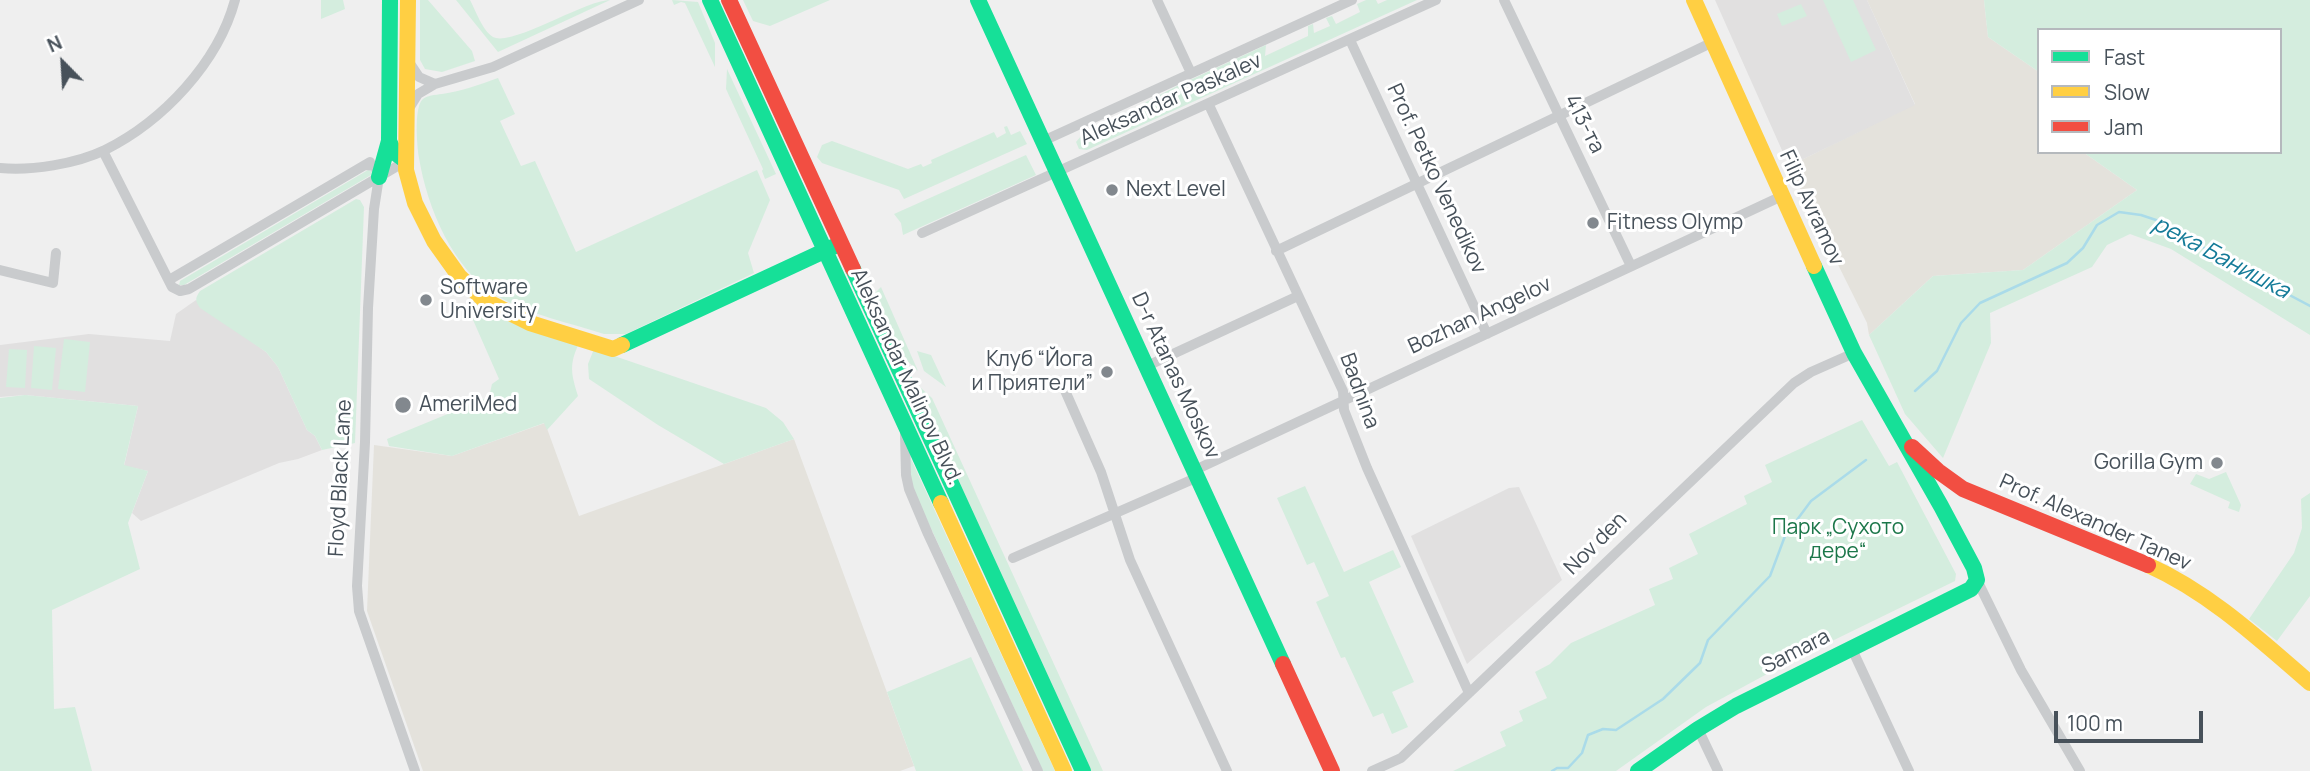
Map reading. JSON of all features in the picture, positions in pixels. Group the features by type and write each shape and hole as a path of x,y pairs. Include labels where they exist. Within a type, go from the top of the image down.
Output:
{"street":[{"path":"0,169 42,167 103,151 144,126 171,102 205,62 220,38 235,0"},
{"path":"390,0 396,152 425,224 451,266 468,287 516,317 614,349 841,244"},
{"path":"169,280 366,165 396,152 406,135 408,0"},
{"path":"407,116 413,99 435,84 493,67 639,0"},
{"name":"Aleksandar Malinov Blvd.","path":"710,0 1064,771"},
{"name":"Aleksandar Malinov Blvd.","path":"729,0 1083,771"},
{"name":"D-r Atanas Moskov","path":"978,0 1332,771"},
{"path":"1157,0 1191,73"},
{"name":"Aleksandar Paskalev","path":"1043,141 1332,4 1352,0"},
{"name":"Aleksandar Paskalev","path":"922,233 1436,0"},
{"name":"413-та","path":"1504,0 1631,266"},
{"name":"Filip Avramov","path":"1694,0 1854,353 1896,429"},
{"name":"Prof. Petko Venedikov","path":"1350,40 1487,334"},
{"path":"1276,251 1713,42"},
{"path":"408,58 419,77 435,84"},
{"name":"Badnina","path":"1209,105 1343,391 1344,410 1367,468 1469,693"},
{"path":"103,151 172,287 180,291 189,289 379,177 375,166 366,165"},
{"name":"Floyd Black Lane","path":"396,152 379,177 374,209 357,586 359,611 415,771"},
{"path":"352,193 365,195 374,209"},
{"name":"Bozhan Angelov","path":"1013,558 1115,514 1344,401 1782,196"},
{"path":"0,270 53,283 57,253"},
{"path":"1147,366 1298,296"},
{"name":"Nov den","path":"1373,771 1401,758 1794,383 1811,372 1854,353"},
{"path":"1063,386 1101,472 1130,561 1227,771"},
{"path":"904,423 909,489 1038,771"},
{"path":"1896,429 1974,568 1977,580 2027,680 2081,771"},
{"name":"Prof. Alexander Tanev","path":"1896,429 1938,471 1963,489 2179,579 2234,618 2310,683"},
{"path":"1941,506 1940,498 1944,488 1954,486 1963,489"},
{"name":"Samara","path":"1638,771 1698,729 1851,647 1971,589 1977,580"},
{"path":"1851,647 1909,771"},
{"path":"1698,729 1718,771"}],"shaded area":[{"path":"1715,0 1867,0 1915,105 1789,166"},
{"path":"1867,0 1984,0 1988,37 2037,71 2037,154 2086,154 2137,190 2023,270 1933,276 1869,335 1867,323 1789,166 1915,104"},
{"path":"196,300 266,352 278,367 307,430 315,436 322,450 279,463 141,521 132,513 148,471 124,466 138,406 25,395 0,397 0,345 89,334 170,341 176,314"},
{"path":"545,423 579,516 794,439 914,766 900,771 423,771 367,611 374,445 452,456"},
{"path":"1519,487 1562,580 1467,664 1411,536 1509,488"}],"green space":[{"path":"321,0 343,0 345,9 321,19"},
{"path":"420,0 428,0 472,51 475,61 442,72 425,69 420,60"},
{"path":"456,0 470,0 486,30 493,37 502,38 532,30 584,7 610,0 498,52"},
{"path":"672,0 698,2 715,43 715,67 685,3 674,5"},
{"path":"743,0 830,0 770,26 753,21"},
{"path":"1376,0 1378,4 1387,0 1417,0 1087,150 1079,149 1076,142 1081,136 1177,86 1266,45 1265,56 1308,36 1308,26 1313,24 1314,33 1330,26 1326,18 1332,16 1336,24 1360,12 1357,4"},
{"path":"1823,0 1853,0 1876,50 1851,62"},
{"path":"1984,0 2310,0 2310,335 2171,249 2130,234 2107,245 2092,267 1990,313 1991,343 1943,458 1905,414 1869,335 1933,276 2023,270 2137,190 2086,154 2282,154 2282,28 2037,28 2037,71 1988,37"},
{"path":"1801,4 1807,16 1782,26 1777,14"},
{"path":"727,69 776,174 765,179 763,169 726,89"},
{"path":"498,78 515,114 500,121 521,166 535,161 576,252 757,170 770,200 748,253 754,273 626,334 604,334 537,314 499,297 483,286 456,255 428,197 419,158 417,119 419,105 426,97"},
{"path":"1007,126 1011,135 1020,131 1027,144 904,199 899,190 822,163 817,157 822,145 832,141 908,169 921,164 923,167 932,163 931,160 994,132 997,138 1006,133 1004,127"},
{"path":"1026,155 1036,175 903,235 901,223 894,214"},
{"path":"368,170 372,171 371,175 184,285 179,285 180,281"},
{"path":"356,199 360,200 364,207 355,443 322,450 315,436 307,430 278,367 266,352 200,308 196,298 200,291"},
{"path":"881,287 918,371 901,355 874,294"},
{"path":"471,301 504,320 579,343 572,369 578,396 547,430 544,423 452,456 389,446 387,439 489,397 492,384 499,379 466,304"},
{"path":"64,339 90,342 85,392 58,389"},
{"path":"34,346 56,348 52,390 31,388"},
{"path":"9,349 27,350 25,388 6,387"},
{"path":"594,349 766,408 783,422 794,439 724,464 658,425 589,379 588,364"},
{"path":"917,351 931,355 946,387 924,371"},
{"path":"910,378 932,398 1103,771 1090,771"},
{"path":"25,395 138,406 124,465 148,471 128,523 140,569 52,610 54,709 75,707 92,771 0,771 0,398"},
{"name":"Парк „Сухото дере“","path":"1862,420 1889,466 1897,462 1956,574 1955,581 1791,661 1706,707 1616,771 1453,771 1506,746 1500,732 1523,721 1519,711 1547,698 1535,672 1550,664 1571,643 1655,605 1649,589 1673,579 1669,568 1698,554 1689,534 1747,504 1744,496 1772,482 1765,465"},
{"path":"910,457 1055,771 1043,771 911,485"},
{"path":"2226,472 2241,505 2239,512 2228,508 2230,502 2190,484 2196,474 2209,479"},
{"path":"1305,486 1344,572 1393,550 1401,567 1369,582 1414,682 1392,692 1408,727 1392,734 1383,713 1373,717 1345,657 1341,658 1316,602 1329,596 1314,562 1307,565 1277,498"},
{"path":"2310,493 2310,596 2277,641 2249,619 2294,553 2302,528 2301,499"},
{"path":"971,657 1023,771 916,771 887,692"}],"waterway":[{"name":"река Банишка","path":"1915,391 1937,371 1961,323 1980,303 2067,263 2083,248 2097,225 2119,212 2159,221 2310,306"},
{"name":"река Банишка","path":"1552,771 1568,768 1582,753 1588,735 1603,729 1616,730 1663,699 1700,663 1708,640 1770,576 1785,536 1811,501 1866,460"}],"traffic: fast":[{"path":"390,0 389,141 394,152 406,161"},
{"path":"710,0 941,503"},
{"path":"978,0 1283,664"},
{"path":"379,177 389,141"},
{"path":"622,345 835,246"},
{"path":"1638,771 1736,706 1971,589 1977,580 1974,568 1941,506 1854,353 1814,266"},
{"path":"853,269 1083,771"}],"traffic: slow":[{"path":"408,0 406,170 415,203 434,241 459,276 484,300 530,323 613,349 622,345"},
{"path":"1694,0 1814,266"},
{"path":"941,503 1064,771"},
{"path":"2148,565 2171,576 2213,603 2310,683"}],"traffic: jam":[{"path":"729,0 853,269"},
{"path":"1912,447 1963,489 2148,565"},
{"path":"1283,664 1332,771"}],"place":[{"name":"Next Level","path":"1112,190"},
{"name":"Fitness Olymp","path":"1593,223"},
{"name":"Software University","path":"426,300"},
{"name":"Клуб “Йога и Приятели”","path":"1107,372"},
{"name":"AmeriMed","path":"403,405"},
{"name":"Gorilla Gym","path":"2217,463"}]}
